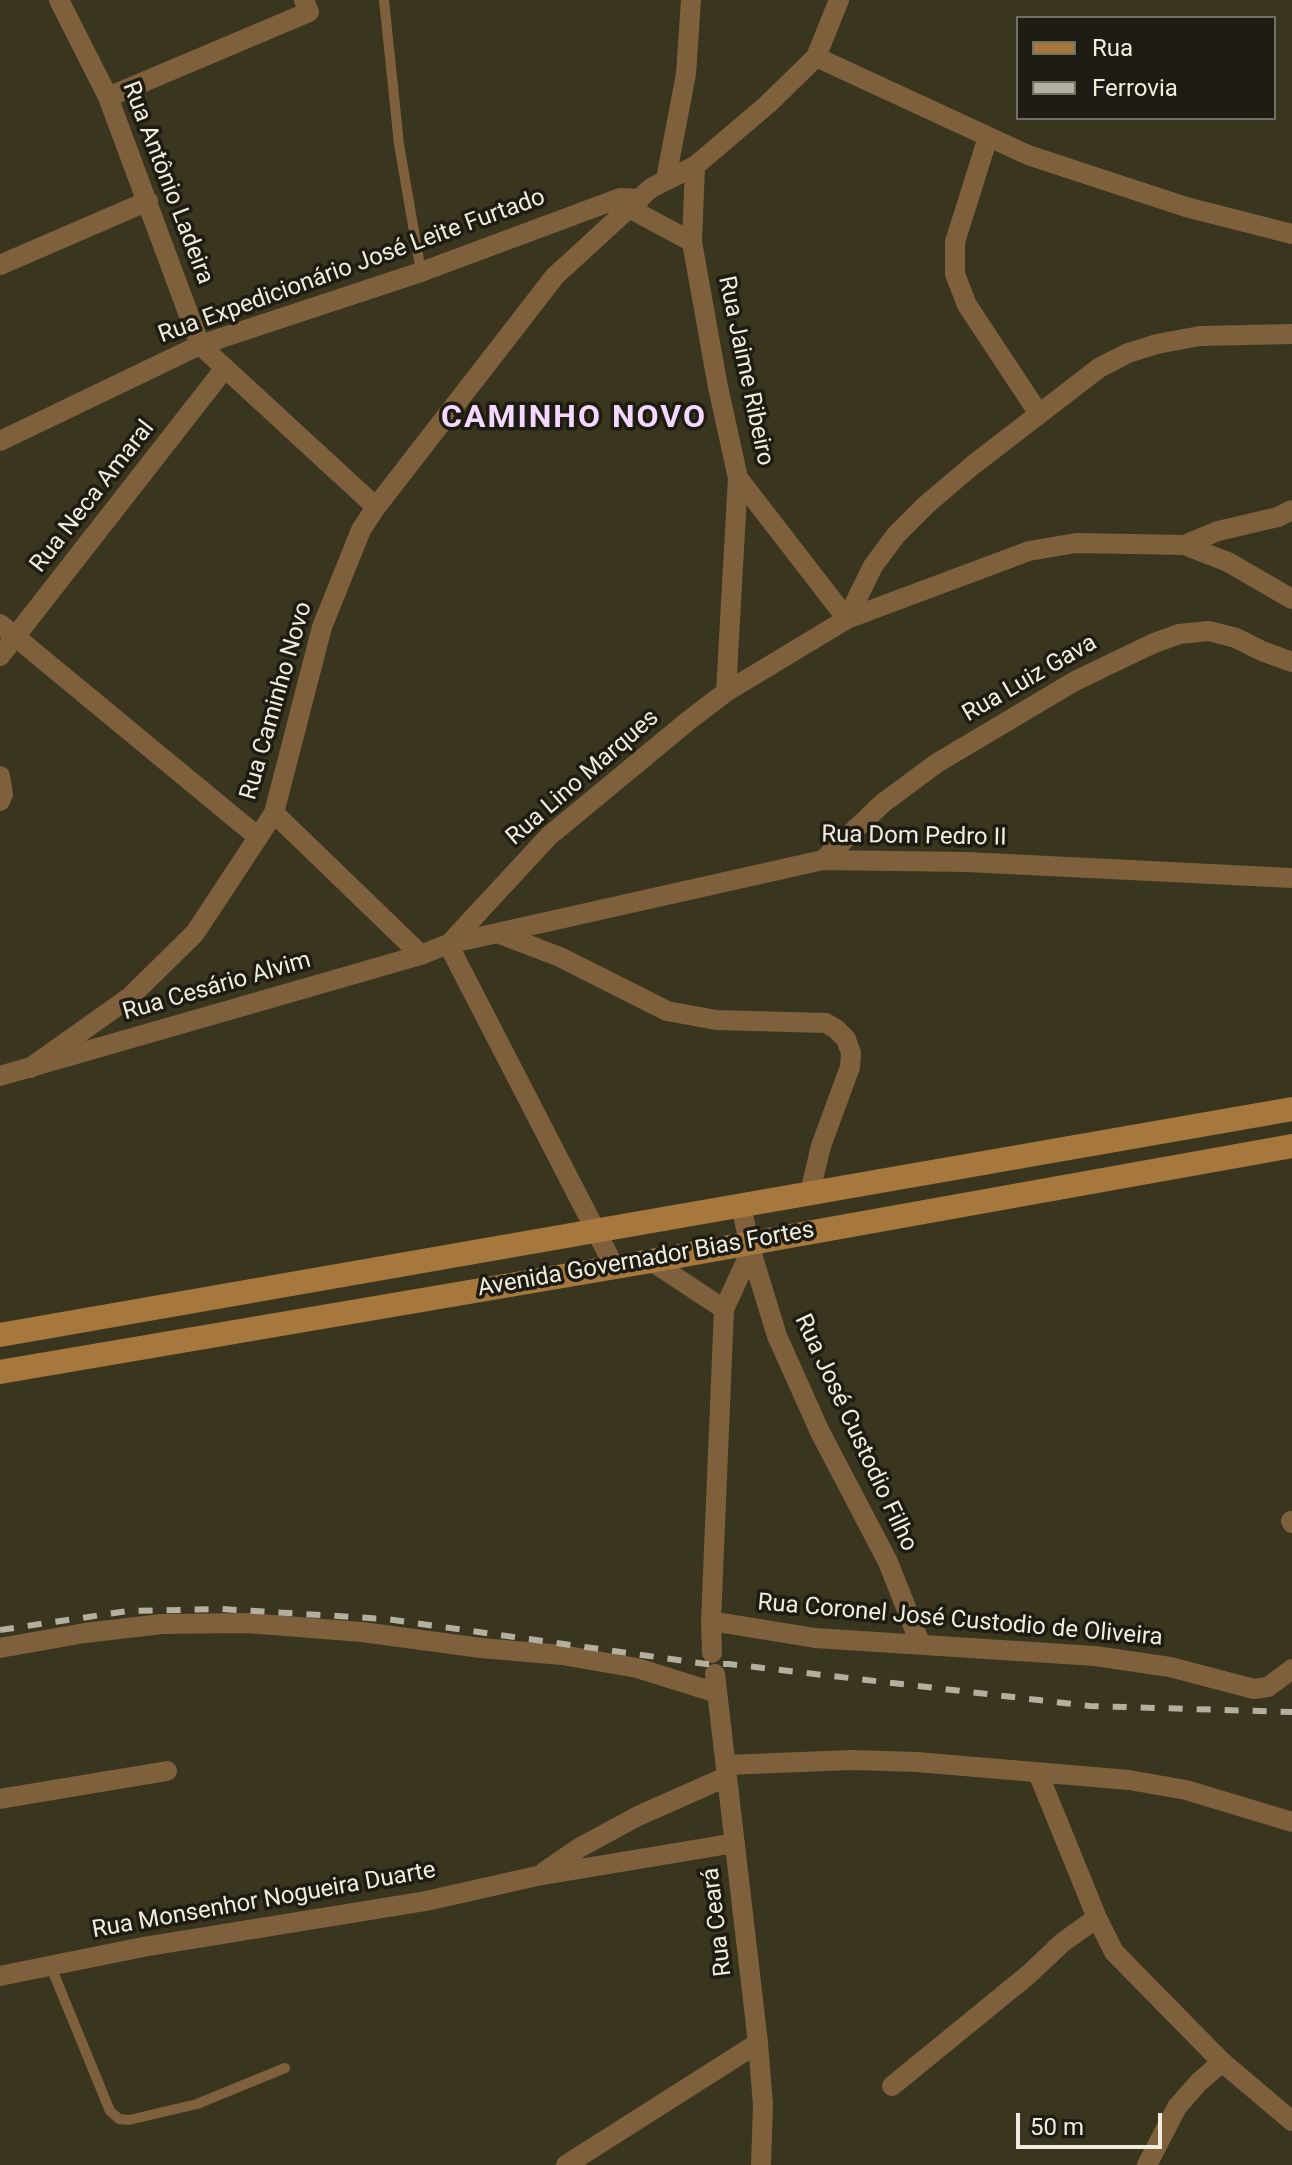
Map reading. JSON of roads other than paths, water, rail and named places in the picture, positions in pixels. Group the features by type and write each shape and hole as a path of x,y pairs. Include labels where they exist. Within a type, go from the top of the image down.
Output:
{"main road":[{"name":"Avenida Governador Bias Fortes","path":"0,1335 1292,1109"},
{"name":"Avenida Governador Bias Fortes","path":"0,1372 614,1266 750,1247 1036,1190 1292,1146"},
{"path":"1029,1155 1036,1190"},
{"path":"172,1305 179,1342"}],"street":[{"name":"Rua Antônio Ladeira","path":"59,0 108,97 200,345 376,507"},
{"path":"666,179 686,74 691,0"},
{"path":"839,0 816,57 1028,155 1186,207 1292,234"},
{"path":"108,97 307,6"},
{"name":"Rua Caminho Novo","path":"30,1068 130,997 195,933 274,813 322,627 361,530 555,276 635,203 666,179 695,166 768,104 816,57"},
{"path":"988,137 955,242 955,274 967,305 1039,414"},
{"name":"Rua Jaime Ribeiro","path":"695,166 692,242 738,478 847,619"},
{"name":"Rua Expedicionário José Leite Furtado","path":"0,441 200,345 421,272 620,198 635,203"},
{"path":"0,265 148,201"},
{"path":"635,203 692,242"},
{"path":"847,619 873,566 896,535 926,505 1099,368 1128,353 1200,336 1292,334"},
{"name":"Rua Neca Amaral","path":"0,656 225,368"},
{"path":"726,692 738,478"},
{"path":"1184,545 1218,531 1278,517 1292,510"},
{"name":"Rua Lino Marques","path":"448,944 549,836 726,692 847,619 1029,551 1076,543 1184,545"},
{"path":"1184,545 1228,562 1292,599"},
{"path":"0,624 258,837"},
{"name":"Rua Luiz Gava","path":"823,860 883,803 937,763 1075,681 1152,644 1179,634 1209,631 1236,638 1292,662"},
{"path":"0,776 3,794 0,801"},
{"path":"274,813 421,955"},
{"name":"Rua Dom Pedro II","path":"448,944 823,860 967,862 1292,878"},
{"path":"497,933 560,957 667,1011 716,1020 826,1023 836,1029 846,1039 851,1053 850,1067 821,1146 810,1192"},
{"path":"448,944 614,1266"},
{"name":"Rua Cesário Alvim","path":"0,1076 421,955 448,944"},
{"path":"712,1653 724,1309 750,1247 741,1206"},
{"name":"Rua José Custodio Filho","path":"750,1247 777,1336 820,1432 888,1562 920,1643"},
{"path":"651,1261 724,1309"},
{"name":"Rua Coronel José Custodio de Oliveira","path":"711,1621 815,1638 1095,1656 1170,1667 1254,1689 1268,1687 1292,1669"},
{"name":"Rua Ceará","path":"0,1648 162,1624 247,1623 362,1632 562,1655 716,1683 758,2043 763,2105 761,2165"},
{"path":"726,1771 851,1760 917,1762 1129,1780 1186,1790 1292,1822"},
{"path":"0,1799 167,1771"},
{"name":"Rua Monsenhor Nogueira Duarte","path":"537,1876 579,1848 726,1771"},
{"path":"1038,1773 1114,1952 1222,2062 1292,2121"},
{"name":"Rua Monsenhor Nogueira Duarte","path":"0,1976 143,1947 426,1901 537,1876 735,1843"},
{"path":"892,2086 1028,1975 1063,1942 1097,1918"},
{"path":"566,2165 758,2043"},
{"path":"1147,2165 1177,2107 1222,2062"}],"lane":[{"path":"384,0 399,144 421,272"},
{"path":"51,1967 110,2111 119,2119 129,2120 197,2104 285,2068"}],"railway":[{"path":"0,1630 128,1611 222,1609 386,1619 706,1664 729,1664 1090,1706 1292,1712"}],"district":[{"name":"CAMINHO NOVO","path":"574,419"}]}
